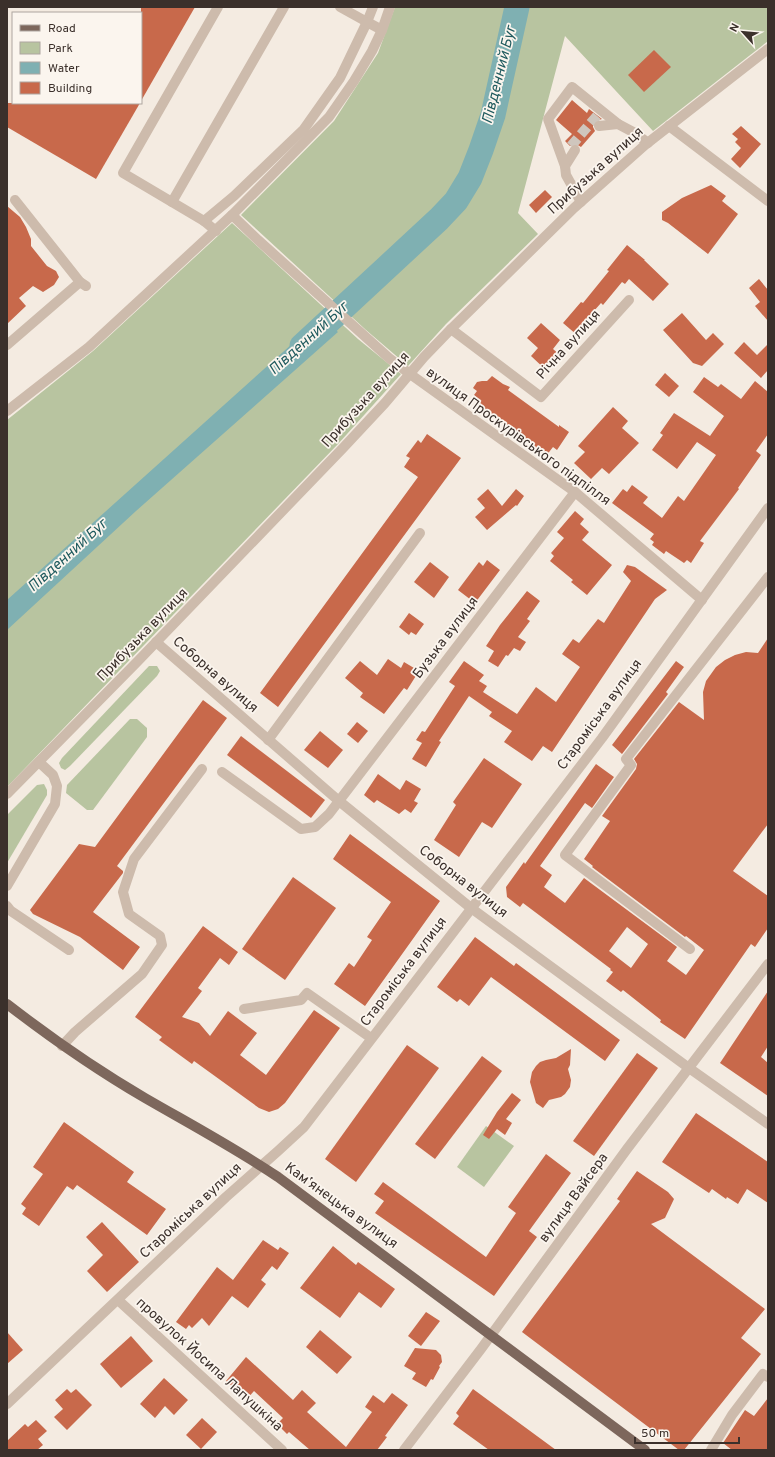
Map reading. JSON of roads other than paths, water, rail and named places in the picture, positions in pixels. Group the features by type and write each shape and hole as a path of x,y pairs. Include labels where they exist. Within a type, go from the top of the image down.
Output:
{"main road":[{"name":"Камʼянецька вулиця","path":"7,1004 62,1046 144,1098 202,1129 261,1166 491,1334 645,1450"}],"street":[{"path":"216,231 204,221 123,173 218,7"},
{"path":"172,202 284,7"},
{"path":"340,7 382,30"},
{"path":"204,221 234,196 304,129 340,78 373,7"},
{"path":"7,412 89,347 216,231 329,117 354,81 372,50 382,30 390,7"},
{"name":"Прибузька вулиця","path":"7,794 156,642 385,403 424,357 451,329 581,202 648,143 768,49"},
{"path":"581,202 566,175 564,161 548,119 572,87 618,124 635,133 648,143"},
{"path":"599,126 618,124"},
{"path":"669,126 768,201"},
{"path":"564,161 573,148"},
{"path":"7,345 83,284 15,200"},
{"name":"вулиця Проскурівського підпілля","path":"232,215 362,335 410,374 575,492 702,600"},
{"name":"Річна вулиця","path":"451,329 541,397 629,300"},
{"name":"Бузька вулиця","path":"222,772 301,829 315,827 329,814 575,492"},
{"name":"Староміська вулиця","path":"7,1404 226,1197 304,1127 602,738 768,508"},
{"path":"268,740 420,533"},
{"path":"690,948 565,856 631,765 626,758 768,577"},
{"name":"Соборна вулиця","path":"156,642 339,801 471,908 768,1124"},
{"path":"7,886 55,804 57,786 53,776 39,762"},
{"path":"62,1046 75,1032 142,974 162,945 160,936 129,914 123,892 134,859 202,769"},
{"path":"7,906 11,911 69,950"},
{"name":"вулиця Вайсера","path":"404,1450 627,1149 768,964"},
{"path":"244,1009 301,1000 307,993 371,1038"},
{"name":"провулок Йосипа Лапушкіна","path":"118,1300 282,1450"},
{"path":"711,1450 736,1409 763,1374 768,1377"}],"water":[{"path":"322,317 338,332 136,511 7,630 7,600"}],"waterway":[{"name":"Південний Буг","path":"302,346 439,219 456,201 470,178 493,115 517,7"}],"tunnel":[{"path":"571,146 601,111"}]}
